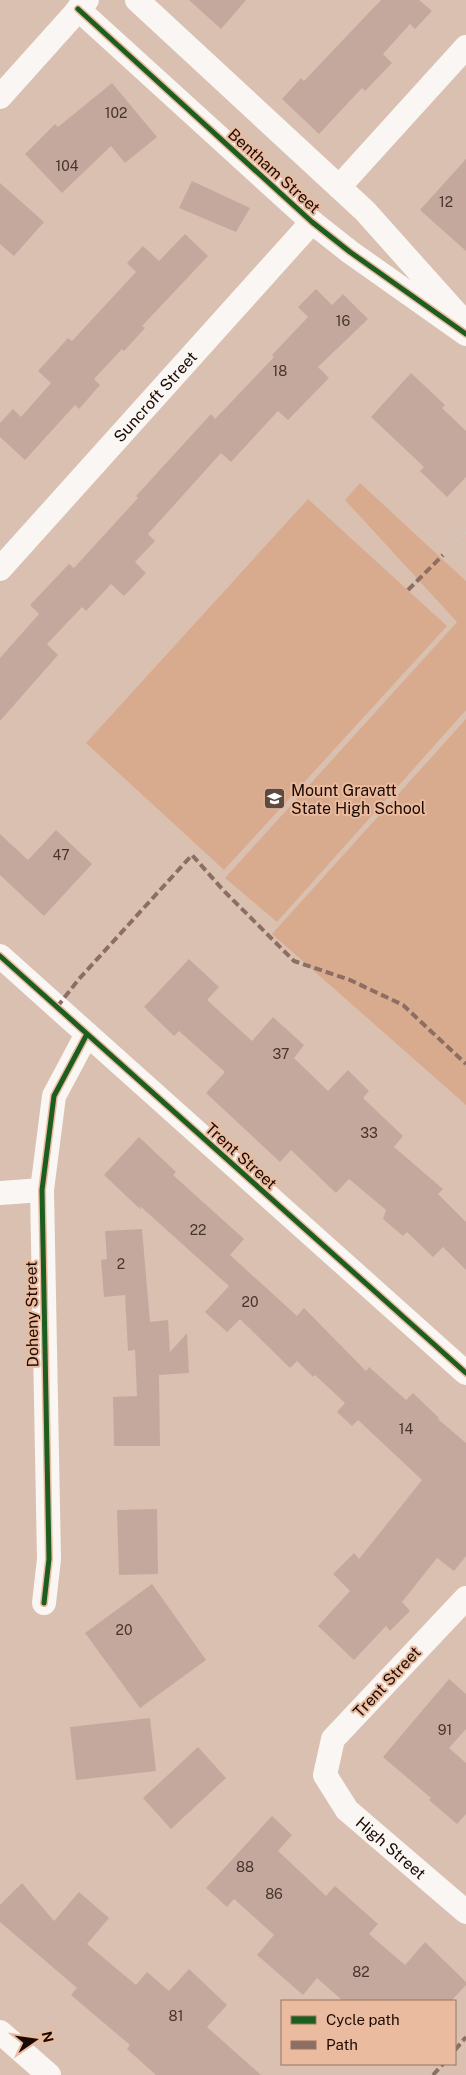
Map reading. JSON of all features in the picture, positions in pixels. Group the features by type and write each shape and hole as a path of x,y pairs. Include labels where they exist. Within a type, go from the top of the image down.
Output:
{"street":[{"name":"Bentham Street","path":"137,0 340,187 379,226 466,324"},
{"name":"Bentham Street","path":"83,4 312,222 350,252 466,334"},
{"path":"0,97 83,4"},
{"path":"340,187 466,47"},
{"name":"Suncroft Street","path":"0,569 312,222"},
{"name":"Trent Street","path":"0,956 466,1373"},
{"name":"Doheny Street","path":"44,1602 49,1559 42,1190 54,1096 87,1034"},
{"path":"0,1193 42,1190"},
{"name":"Trent Street","path":"325,1775 334,1739 466,1598"},
{"name":"High Street","path":"325,1775 347,1810 466,1912"},
{"path":"0,2032 49,2075"}],"path":[{"path":"443,555 466,531"}],"shaded area":[{"path":"360,483 466,581 466,710 277,922 225,878 457,622 345,500"},
{"path":"308,499 447,626 224,870 86,743"},
{"path":"466,719 466,1105 272,934"}],"building":[{"path":"189,0 246,0 221,29"},
{"path":"381,0 419,0 432,11 415,29 410,24 383,54 392,63 365,91 362,88 319,134 282,99 301,78 304,81"},
{"path":"112,83 157,137 125,163 111,146 62,193 25,154 55,124 58,127"},
{"path":"466,159 466,251 420,210"},
{"path":"192,181 250,208 236,232 179,208"},
{"path":"0,183 44,222 14,256 0,244"},
{"path":"185,234 208,256 142,326 145,328 124,351 122,349 94,379 100,385 79,409 75,405 25,460 0,437 0,423 13,409 21,417 51,383 38,371 68,338 72,341 136,272 127,263 143,246 159,261"},
{"path":"316,289 332,305 343,294 368,319 318,367 329,378 288,420 278,411 231,462 221,453 148,534 155,541 135,562 146,573 124,596 111,584 86,611 82,607 47,644 58,655 0,721 0,658 39,614 30,605 69,564 74,568 138,498 136,496 211,414 215,419 274,357 272,355 308,317 298,307"},
{"path":"411,373 445,405 442,408 466,431 466,477 447,497 420,471 424,467 371,417"},
{"path":"56,830 92,864 44,916 0,875 0,834 28,860"},
{"path":"189,959 219,987 207,1000 252,1041 273,1017 304,1045 294,1058 328,1091 348,1070 369,1091 363,1098 403,1136 394,1147 443,1189 438,1194 466,1222 466,1270 443,1247 433,1257 407,1232 403,1236 383,1219 386,1210 349,1179 336,1193 291,1150 280,1162 206,1093 225,1072 179,1031 174,1036 144,1007"},
{"path":"139,1137 176,1172 173,1175 244,1239 230,1255 297,1316 304,1308 366,1371 369,1367 406,1400 413,1393 438,1419 466,1443 466,1556 454,1571 437,1558 402,1602 410,1611 390,1631 386,1626 354,1660 318,1626 350,1591 333,1574 354,1553 359,1559 422,1480 358,1420 352,1426 337,1412 345,1403 315,1375 313,1377 297,1361 290,1368 240,1319 227,1332 205,1312 229,1286 140,1206 141,1210 104,1175"},
{"path":"142,1229 150,1322 168,1320 170,1352 187,1333 189,1373 159,1375 160,1446 114,1446 113,1397 137,1396 135,1350 128,1351 125,1295 104,1297 101,1260 107,1259 105,1231"},
{"path":"157,1509 158,1574 119,1575 117,1510"},
{"path":"152,1584 206,1660 140,1708 85,1633"},
{"path":"449,1679 466,1694 466,1729 449,1748 466,1763 466,1814 457,1824 429,1800 431,1798 383,1757"},
{"path":"150,1718 156,1771 76,1780 70,1727"},
{"path":"198,1747 226,1778 171,1829 143,1798"},
{"path":"272,1816 292,1835 278,1851 326,1896 335,1886 378,1924 369,1934 405,1965 425,1942 466,1982 466,1985 452,2000 342,2000 317,1978 303,1995 257,1955 274,1935 234,1899 227,1907 206,1888"},
{"path":"22,1883 54,1921 79,1892 109,1918 87,1944 136,1985 147,1972 169,1991 189,1969 227,2005 207,2027 261,2075 156,2075 127,2049 130,2045 71,1995 77,1988 0,1922 0,1905"}],"marked path":[{"path":"408,590 443,555"},
{"path":"57,1007 79,979 192,855 224,891 294,961 350,980 403,1005 466,1064"},
{"path":"456,2049 466,2037"},
{"path":"433,2075 442,2065"}],"cycle path":[{"path":"78,9 312,222 350,252 466,334"},
{"path":"0,956 466,1373"},
{"path":"44,1603 49,1559 42,1190 54,1096 87,1034"}],"place":[{"name":"Mount Gravatt State High School","path":"275,799"}]}
